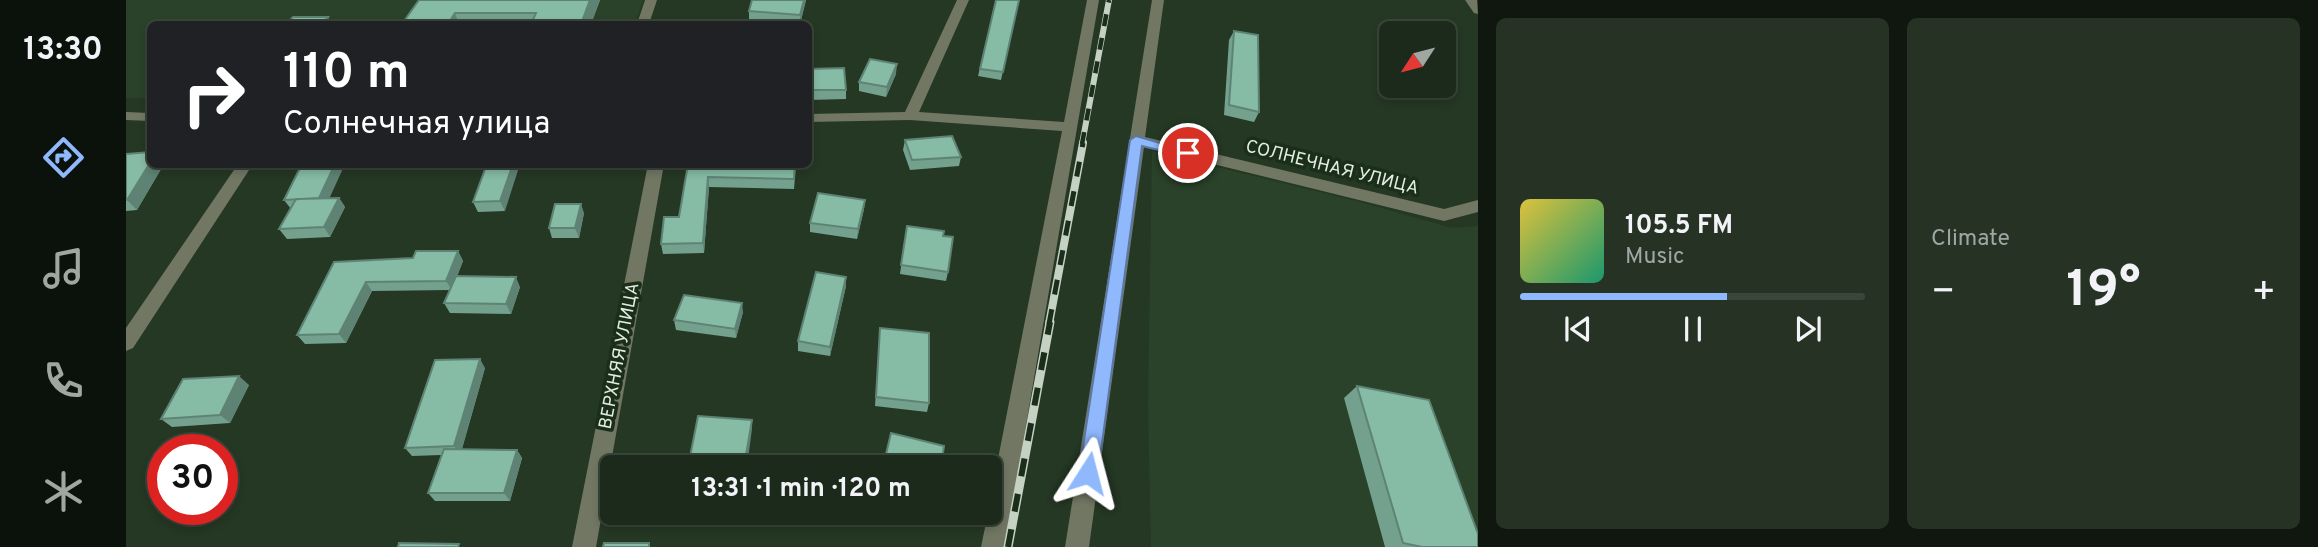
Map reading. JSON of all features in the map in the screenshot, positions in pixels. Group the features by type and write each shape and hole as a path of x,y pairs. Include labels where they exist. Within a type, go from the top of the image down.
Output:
{"street":[{"path":"643,21 651,0"},
{"path":"910,116 963,0"},
{"path":"993,547 1072,127 1093,0"},
{"path":"1077,547 1158,0"},
{"path":"1471,0 1478,10"},
{"path":"812,118 910,116 1072,127"},
{"path":"126,117 147,117"},
{"name":"СОЛНЕЧНАЯ УЛИЦА","path":"1136,140 1444,215 1478,206"},
{"path":"126,343 243,168"},
{"name":"ВЕРХНЯЯ УЛИЦА","path":"584,547 655,168"}],"shaded area":[{"path":"126,0 643,0 636,21 147,21 147,98 126,98"},
{"path":"1152,151 1364,203 1452,228 1478,226 1478,547 1151,547 1148,405"}],"building":[{"path":"419,0 590,0 582,21 532,21 536,13 455,13 450,21 404,21"},
{"path":"752,0 804,0 800,15 749,11"},
{"path":"996,0 1019,0 1003,72 980,69"},
{"path":"293,17 328,17 325,21 289,21"},
{"path":"1234,31 1258,35 1259,112 1229,105"},
{"path":"870,59 897,64 887,87 859,82"},
{"path":"844,68 846,90 812,90 812,69"},
{"path":"952,136 961,157 912,160 905,140"},
{"path":"147,152 147,168 127,200 126,200 126,154"},
{"path":"300,168 333,168 319,198 284,200"},
{"path":"486,168 512,168 500,201 473,202"},
{"path":"687,168 795,168 794,179 708,177 703,243 661,244 664,217 679,217"},
{"path":"818,193 865,200 858,229 810,223"},
{"path":"339,198 324,227 279,229 296,199"},
{"path":"555,204 581,204 575,228 549,228"},
{"path":"907,226 944,231 943,236 953,237 948,272 901,265"},
{"path":"416,251 458,251 446,281 366,282 339,334 297,335 334,262 413,258"},
{"path":"816,272 846,277 830,347 798,341"},
{"path":"456,276 516,277 506,304 444,303"},
{"path":"684,295 742,303 735,329 674,320"},
{"path":"880,328 929,333 929,403 876,397"},
{"path":"480,359 454,446 405,448 435,360"},
{"path":"239,376 220,415 161,419 183,379"},
{"path":"1357,386 1429,400 1478,534 1478,547 1422,547 1403,543"},
{"path":"698,416 752,420 746,455 690,455"},
{"path":"891,433 944,446 943,455 886,455"},
{"path":"444,449 517,450 504,493 428,493"},
{"path":"399,543 459,544 458,547 398,547"},
{"path":"604,543 649,543 649,547 603,547"}],"railway":[{"path":"1082,144 1109,0"},
{"path":"1049,324 1083,143"},
{"path":"1008,547 1050,322"}],"route":[{"path":"1088,473 1136,140 1188,153"}]}
